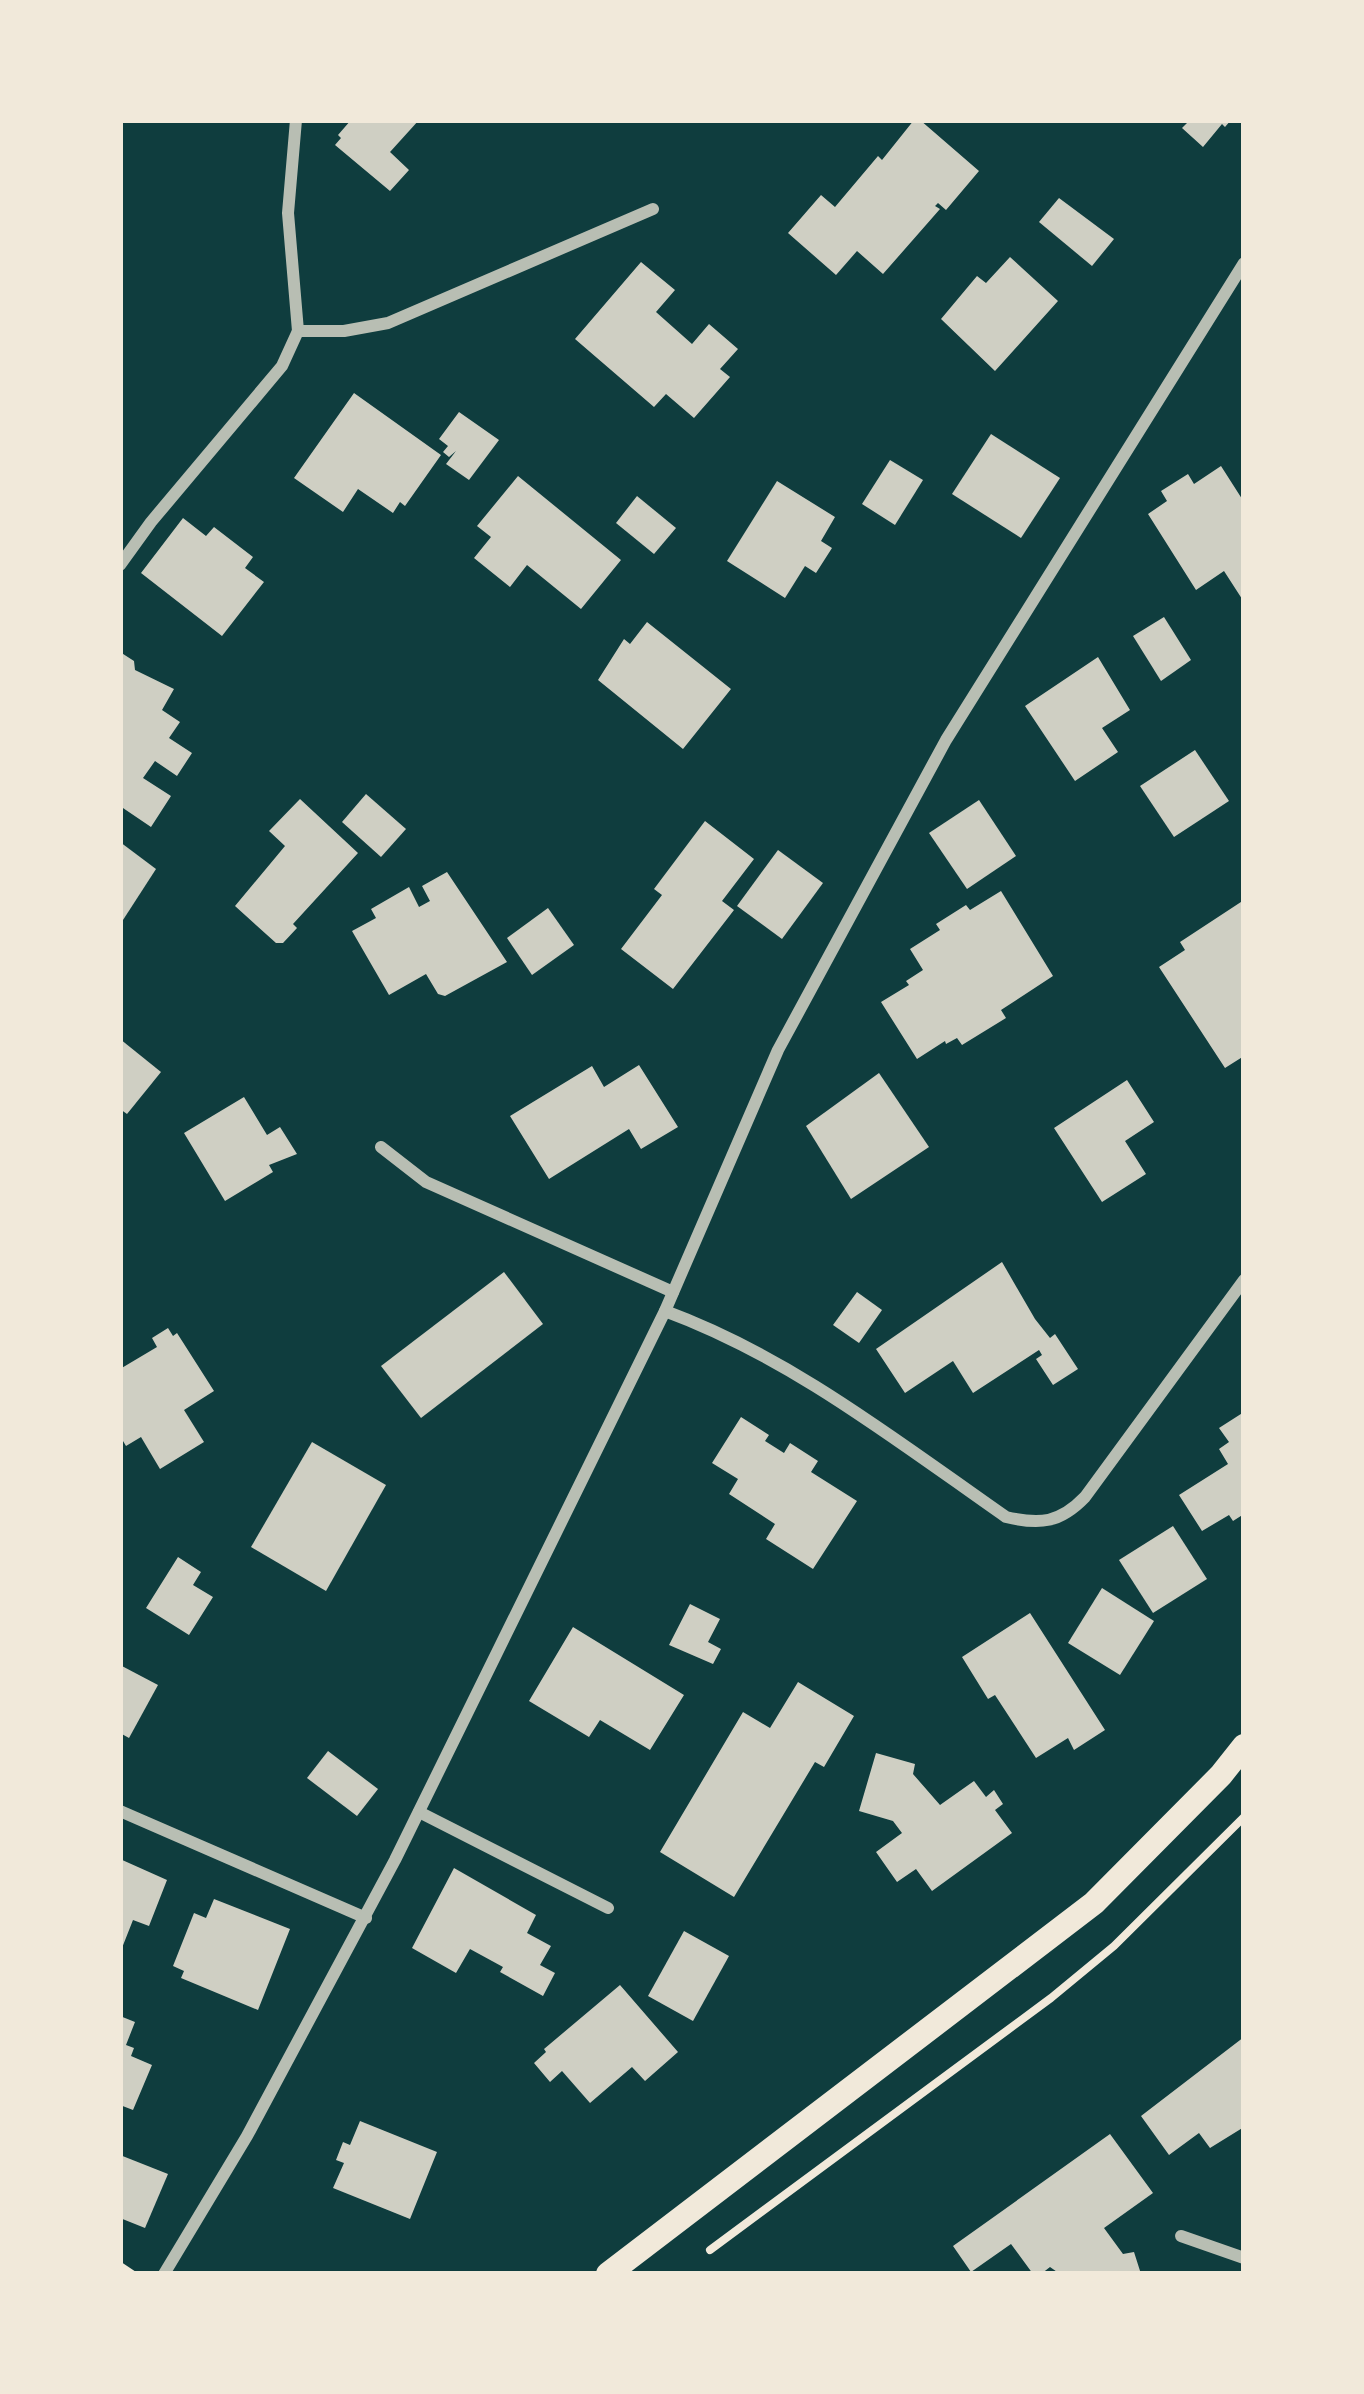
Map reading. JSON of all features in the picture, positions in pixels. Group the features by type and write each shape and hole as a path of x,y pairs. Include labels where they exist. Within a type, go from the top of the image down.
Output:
{"main road":[{"path":"608,2274 1094,1903 1244,1746"}],"street":[{"path":"120,565 282,366 298,331 288,213 296,120"},
{"path":"298,331 344,331 388,323 652,209"},
{"path":"164,2274 247,2136 366,1918 665,1311 778,1050 946,740 1244,263"},
{"path":"381,1147 426,1182 673,1292"},
{"path":"665,1311 719,1331 831,1394 1006,1517 1035,1524 1065,1517 1085,1497 1244,1280"},
{"path":"120,1810 366,1918"},
{"path":"418,1812 608,1908"},
{"path":"1181,2236 1244,2258"}],"path":[{"path":"698,2258 1051,1998 1130,1930 1244,1817"},
{"path":"120,2266 132,2274"}],"building":[{"path":"351,120 419,120 390,152 409,170 390,191 335,145"},
{"path":"914,120 920,120 979,171 946,210 938,203 935,206 940,209 883,274 857,251 836,275 788,233 821,195 835,207"},
{"path":"1190,120 1231,120 1203,147 1182,128"},
{"path":"1059,198 1114,239 1092,266 1039,222"},
{"path":"1010,257 1058,301 995,371 941,319 977,276 986,283"},
{"path":"641,262 675,290 656,312 692,344 709,324 738,349 720,369 730,377 694,418 666,394 654,407 575,339"},
{"path":"354,393 441,455 405,506 400,502 393,513 358,489 343,512 294,478"},
{"path":"459,412 499,440 469,480 446,464 456,451 449,457 443,452 448,446 439,439"},
{"path":"991,434 1060,478 1021,538 952,494"},
{"path":"890,460 923,480 895,525 862,504"},
{"path":"1221,466 1244,502 1244,602 1224,571 1196,590 1148,514 1167,501 1161,491 1188,474 1194,484"},
{"path":"518,476 621,560 581,609 527,565 510,587 474,558 491,537 477,526"},
{"path":"777,481 835,517 821,541 832,548 816,573 805,566 785,598 727,561"},
{"path":"637,496 676,528 654,554 616,523"},
{"path":"183,518 206,536 214,527 253,557 245,568 264,582 222,636 141,573"},
{"path":"1164,617 1191,660 1161,681 1133,636"},
{"path":"647,622 731,689 683,749 598,680 624,639 630,644"},
{"path":"120,652 134,661 135,670 174,689 162,710 180,722 169,738 192,753 177,776 155,761 143,778 171,796 151,827 120,806"},
{"path":"1098,657 1130,710 1102,728 1118,752 1075,781 1025,706"},
{"path":"1195,750 1229,801 1174,837 1140,786"},
{"path":"366,794 406,829 381,857 342,822"},
{"path":"300,799 358,853 293,924 297,928 283,943 276,943 235,906 285,846 269,831"},
{"path":"979,800 1016,856 967,889 929,833"},
{"path":"705,821 754,859 722,901 734,910 673,989 621,949 662,895 654,889"},
{"path":"120,842 156,869 123,920 120,918"},
{"path":"778,850 823,883 782,939 737,906"},
{"path":"447,872 507,962 445,996 438,994 426,974 389,995 352,931 376,918 371,909 409,887 419,907 430,901 422,886"},
{"path":"1001,891 1053,976 1001,1010 1006,1018 962,1045 957,1038 945,1041 917,1059 881,1002 923,970 910,949 940,930 936,924"},
{"path":"1244,900 1244,1056 1225,1068 1159,967 1185,950 1180,942"},
{"path":"548,908 574,945 532,975 507,938"},
{"path":"120,1039 161,1072 127,1114 120,1109"},
{"path":"639,1065 678,1127 641,1149 629,1129 549,1179 510,1116 592,1066 604,1087"},
{"path":"879,1073 929,1147 851,1199 806,1126"},
{"path":"1127,1080 1154,1122 1125,1141 1146,1174 1102,1202 1054,1128"},
{"path":"244,1097 267,1135 280,1127 297,1154 269,1165 273,1172 225,1201 184,1133"},
{"path":"1002,1262 1035,1319 1050,1338 1055,1334 1078,1369 1053,1385 1036,1359 1042,1355 1039,1350 973,1393 953,1361 905,1393 876,1349"},
{"path":"504,1272 543,1324 421,1418 381,1366"},
{"path":"857,1292 882,1310 859,1343 833,1325"},
{"path":"168,1328 173,1336 177,1333 214,1391 184,1410 204,1442 160,1469 141,1437 126,1446 120,1436 120,1369 157,1347 152,1338"},
{"path":"1244,1412 1244,1514 1233,1521 1229,1515 1202,1531 1179,1495 1228,1464 1219,1449 1229,1442 1219,1428"},
{"path":"741,1417 769,1435 765,1441 784,1453 790,1443 818,1461 811,1472 857,1501 813,1569 766,1539 775,1524 729,1494 738,1479 712,1463"},
{"path":"312,1442 386,1485 326,1591 251,1547"},
{"path":"1173,1526 1207,1579 1153,1613 1119,1560"},
{"path":"178,1557 201,1572 193,1585 213,1597 189,1635 146,1608"},
{"path":"1102,1588 1154,1621 1120,1675 1068,1643"},
{"path":"690,1604 720,1619 708,1642 721,1649 713,1664 669,1645"},
{"path":"1030,1613 1105,1730 1074,1750 1068,1738 1036,1758 995,1695 988,1699 962,1657"},
{"path":"573,1627 684,1695 650,1750 600,1720 589,1737 529,1701"},
{"path":"120,1665 158,1685 129,1738 120,1733"},
{"path":"798,1682 854,1716 824,1767 815,1762 734,1897 660,1852 743,1712 770,1728"},
{"path":"328,1751 378,1789 357,1816 307,1778"},
{"path":"876,1753 915,1764 913,1774 940,1805 974,1781 986,1797 994,1790 1003,1804 995,1810 1012,1833 932,1891 916,1869 897,1882 876,1852 902,1833 893,1821 859,1811"},
{"path":"120,1859 167,1880 149,1926 133,1920 120,1953"},
{"path":"454,1868 536,1915 527,1933 551,1946 540,1965 555,1973 543,1996 470,1949 456,1973 412,1948"},
{"path":"214,1899 290,1929 258,2010 181,1978 184,1971 173,1966 194,1913 206,1918"},
{"path":"684,1931 729,1956 693,2021 648,1996"},
{"path":"620,1985 678,2052 645,2081 632,2067 590,2103 562,2071 550,2082 534,2063 544,2049"},
{"path":"120,2016 135,2022 126,2045 134,2048 131,2056 152,2065 133,2110 120,2105"},
{"path":"1244,2037 1244,2127 1210,2148 1199,2133 1169,2155 1141,2116"},
{"path":"360,2121 437,2152 410,2219 333,2188 344,2163 336,2160 343,2142 350,2145"},
{"path":"1110,2134 1153,2193 1104,2228 1123,2254 1134,2252 1141,2274 1060,2274 1050,2267 1033,2274 1011,2244 971,2272 953,2246"},
{"path":"120,2155 168,2174 145,2228 120,2218"}]}
